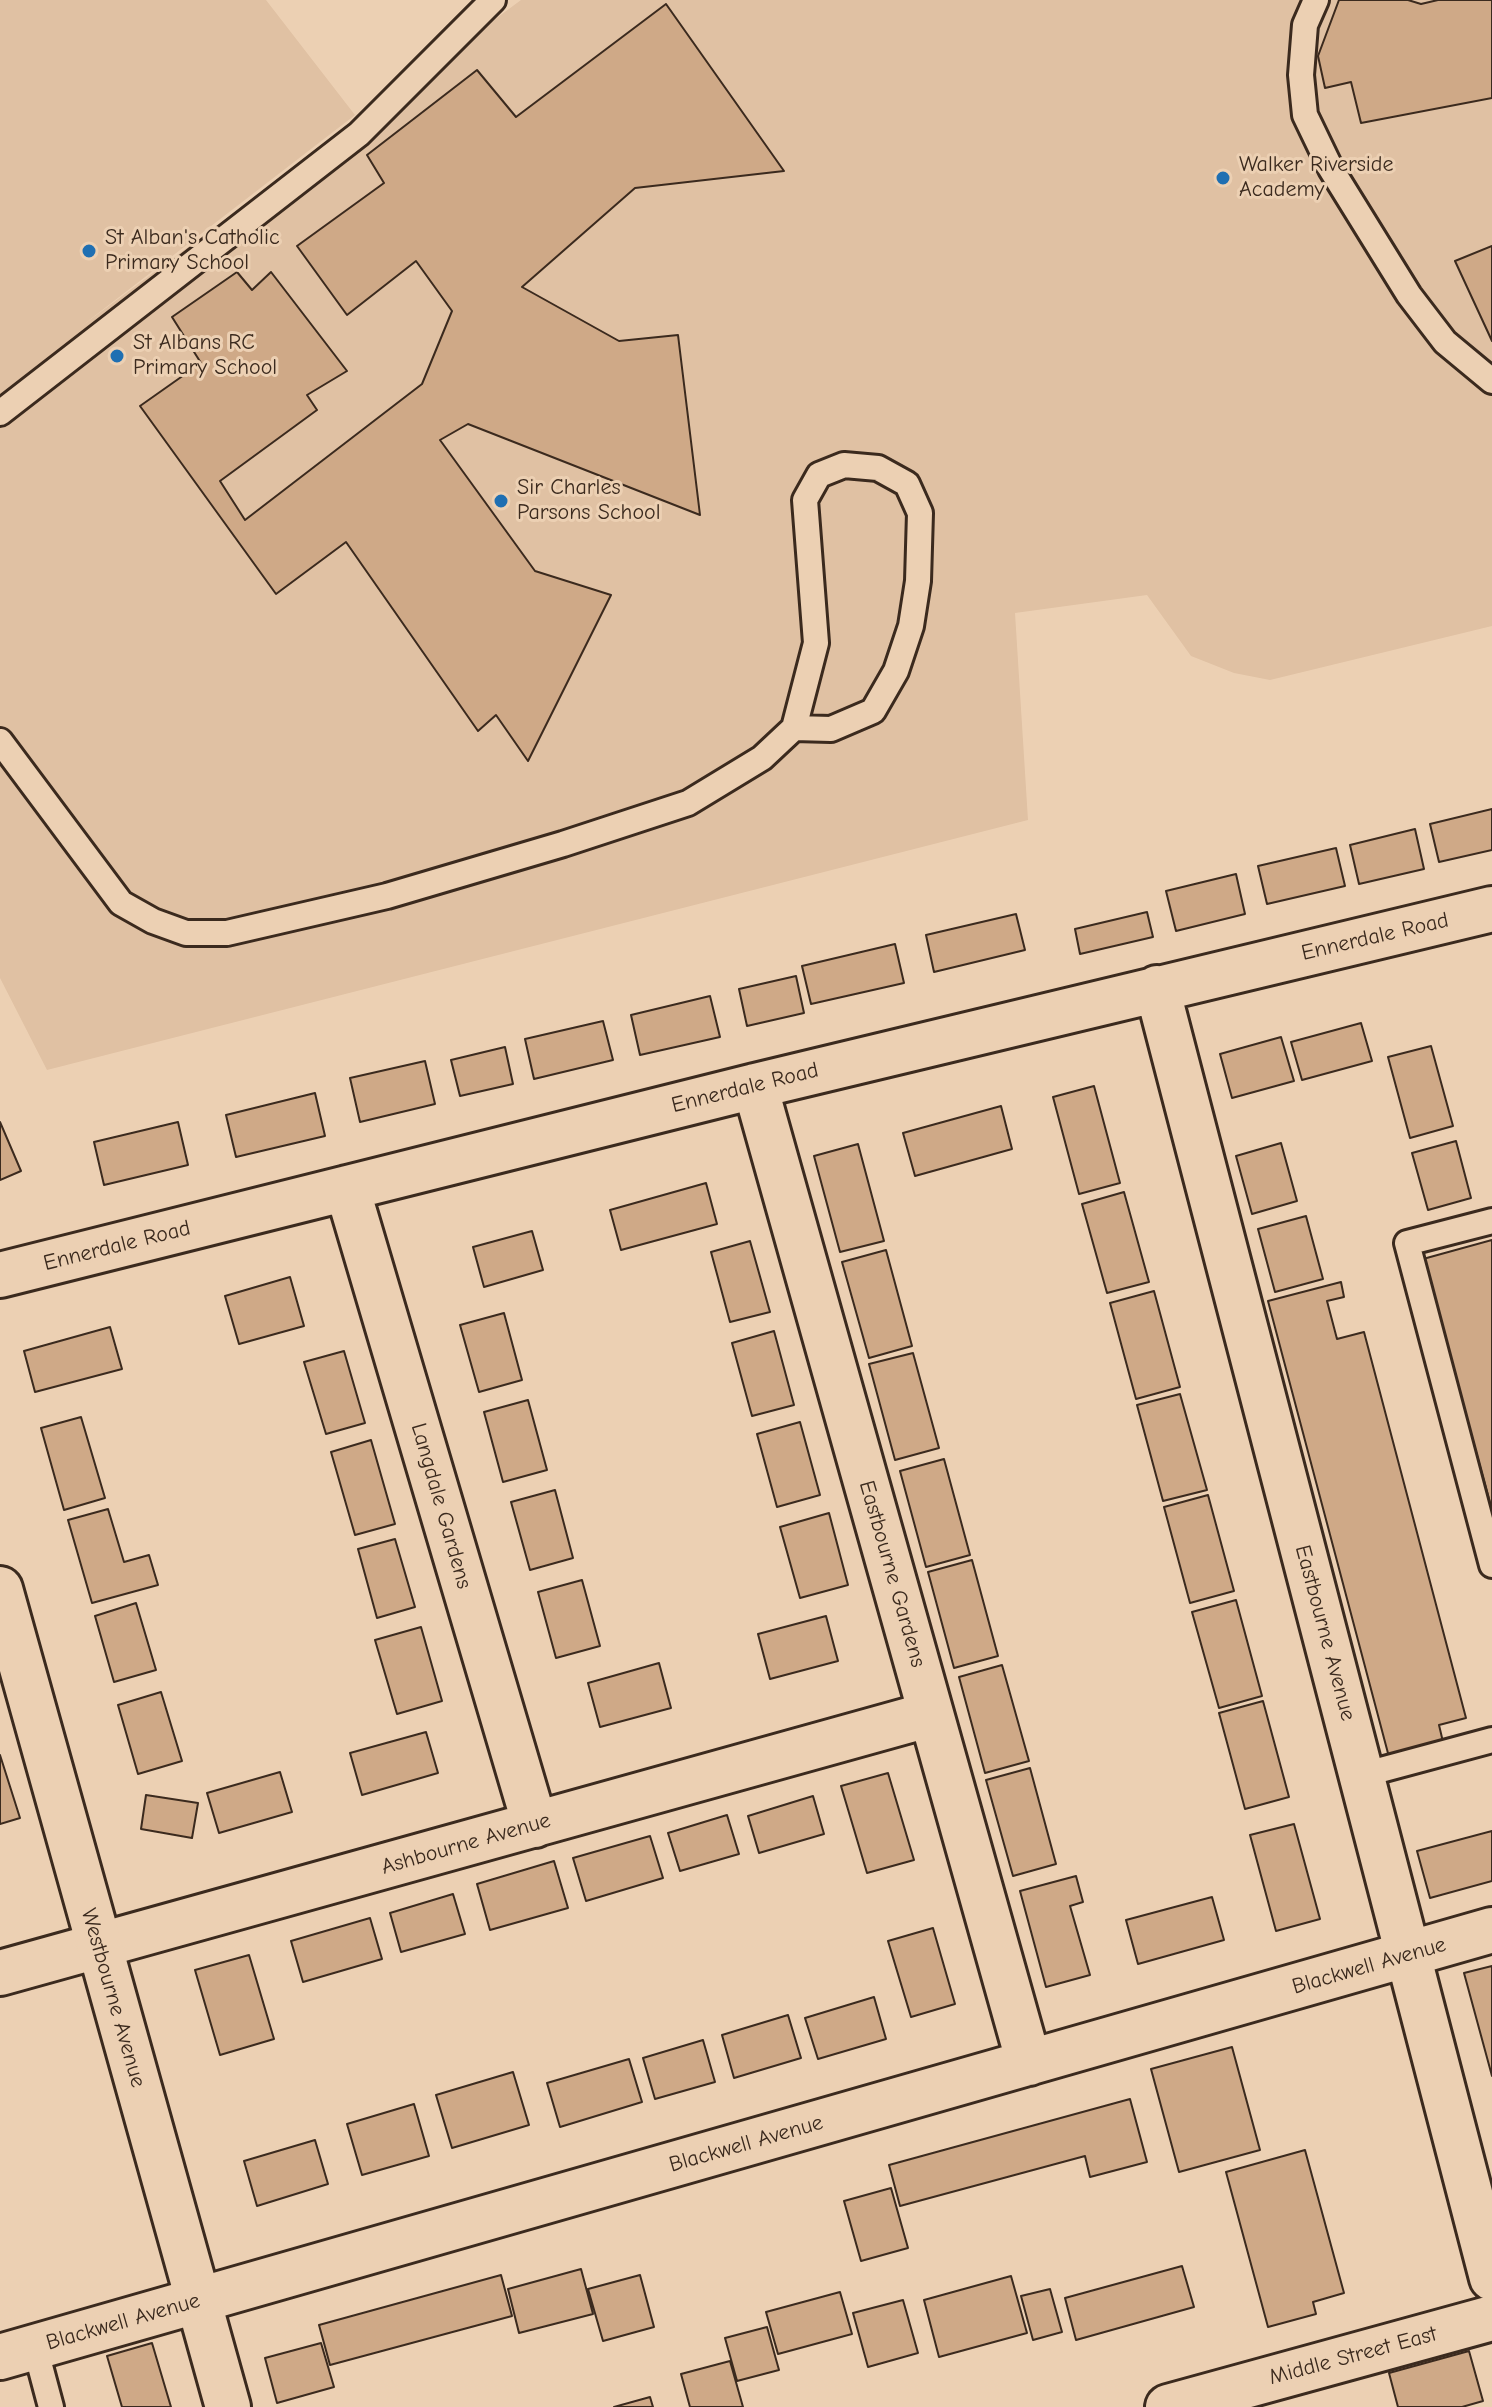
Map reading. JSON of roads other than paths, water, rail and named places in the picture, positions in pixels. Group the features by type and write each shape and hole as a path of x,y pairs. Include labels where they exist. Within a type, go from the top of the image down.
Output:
{"street":[{"name":"Ennerdale Road","path":"0,1275 755,1086 1492,909"},
{"name":"Eastbourne Avenue","path":"1157,988 1492,2278"},
{"name":"Eastbourne Gardens","path":"755,1086 1029,2063"},
{"name":"Langdale Gardens","path":"347,1188 535,1825"},
{"name":"Westbourne Avenue","path":"0,1589 228,2407"},
{"name":"Ashbourne Avenue","path":"0,1973 931,1714"},
{"name":"Blackwell Avenue","path":"18,2352 1492,1930"},
{"name":"Middle Street East","path":"1168,2407 1492,2318"}],"lane":[{"path":"0,413 359,134 493,0"},
{"path":"1316,0 1305,25 1301,75 1305,115 1331,169 1409,295 1445,342 1492,381"},
{"path":"0,741 121,903 153,921 186,933 227,933 387,896 688,803 762,758 794,728 816,643 805,500 819,475 844,465 878,468 907,484 920,513 918,581 911,626 896,671 873,711 831,729 794,728"},
{"path":"1492,1221 1407,1243 1492,1565"},
{"path":"1362,1775 1492,1740"},
{"path":"18,2352 51,2407"}],"place":[{"name":"Walker Riverside Academy","path":"1223,178"},
{"name":"St Alban's Catholic Primary School","path":"89,251"},
{"name":"St Albans RC Primary School","path":"117,356"},
{"name":"Sir Charles Parsons School","path":"501,501"}]}
